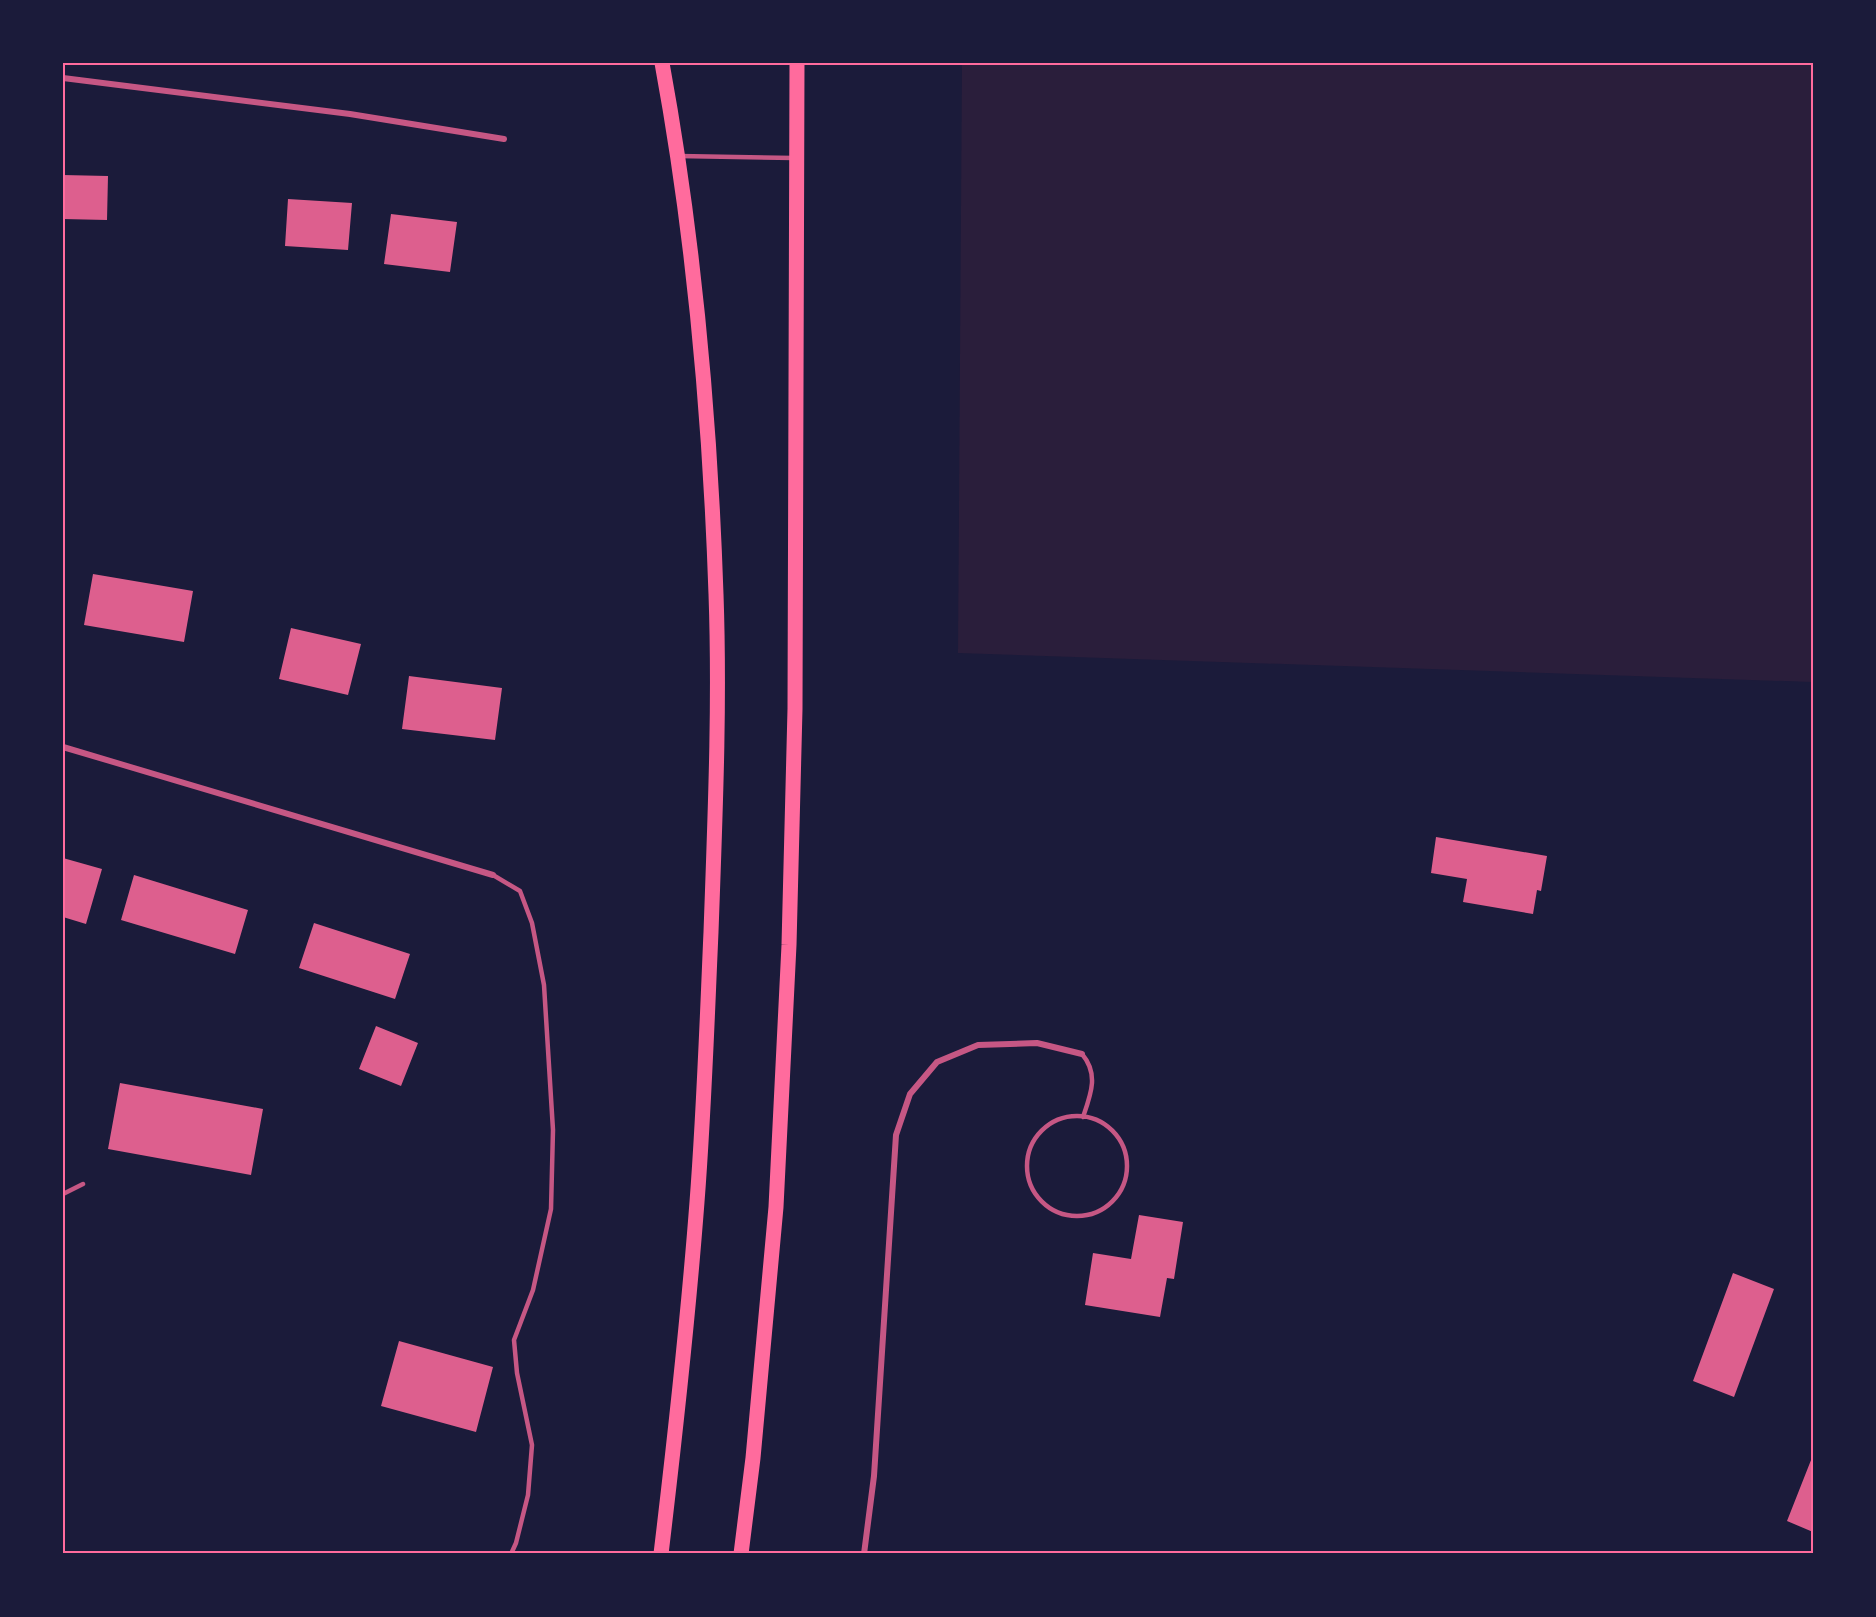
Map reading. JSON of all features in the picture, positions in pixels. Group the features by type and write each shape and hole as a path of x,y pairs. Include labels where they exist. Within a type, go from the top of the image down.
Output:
{"main road":[{"path":"661,1554 674,1449 697,1201 708,1000 717,709 716,596 709,463 694,292 662,63"},
{"path":"741,1554 753,1458 775,1219 789,968 795,709 797,63"}],"street":[{"path":"63,78 350,114 504,139"},
{"path":"63,747 493,875"},
{"path":"864,1554 875,1464 896,1135 910,1094 937,1062 978,1045 1037,1043 1082,1054"}],"lane":[{"path":"676,156 797,158"},
{"path":"493,875 520,891 532,923 544,985 553,1130 551,1209 533,1290 513,1340 532,1445 528,1495 511,1554"},
{"path":"1082,1054 1090,1064 1092,1087 1083,1117"},
{"path":"1068,1117 1083,1117 1099,1121 1112,1130 1122,1143 1127,1158 1127,1174 1122,1190 1099,1212 1083,1216 1067,1216 1053,1211 1041,1201 1032,1188 1027,1174 1027,1158 1032,1144 1041,1131 1053,1122 1068,1117"},
{"path":"63,1194 83,1184"}],"shaded area":[{"path":"962,63 1813,63 1813,682 958,653"}],"building":[{"path":"63,175 108,176 107,220 63,219"},
{"path":"288,199 352,203 348,250 285,246"},
{"path":"391,214 457,222 450,272 384,264"},
{"path":"93,574 193,591 184,642 84,625"},
{"path":"291,628 361,644 348,695 279,679"},
{"path":"409,676 502,688 495,740 402,729"},
{"path":"1436,837 1547,856 1541,891 1537,890 1533,914 1463,902 1467,879 1431,873"},
{"path":"63,858 102,869 86,924 63,917"},
{"path":"134,875 248,910 235,954 121,920"},
{"path":"314,923 410,954 395,999 299,968"},
{"path":"376,1026 418,1043 401,1086 359,1069"},
{"path":"120,1083 263,1109 251,1175 108,1149"},
{"path":"1139,1215 1183,1222 1174,1279 1167,1278 1160,1317 1085,1305 1093,1253 1131,1259"},
{"path":"1733,1273 1774,1289 1734,1397 1693,1381"},
{"path":"399,1341 493,1367 476,1432 381,1406"},
{"path":"1813,1455 1813,1532 1787,1521"}]}
